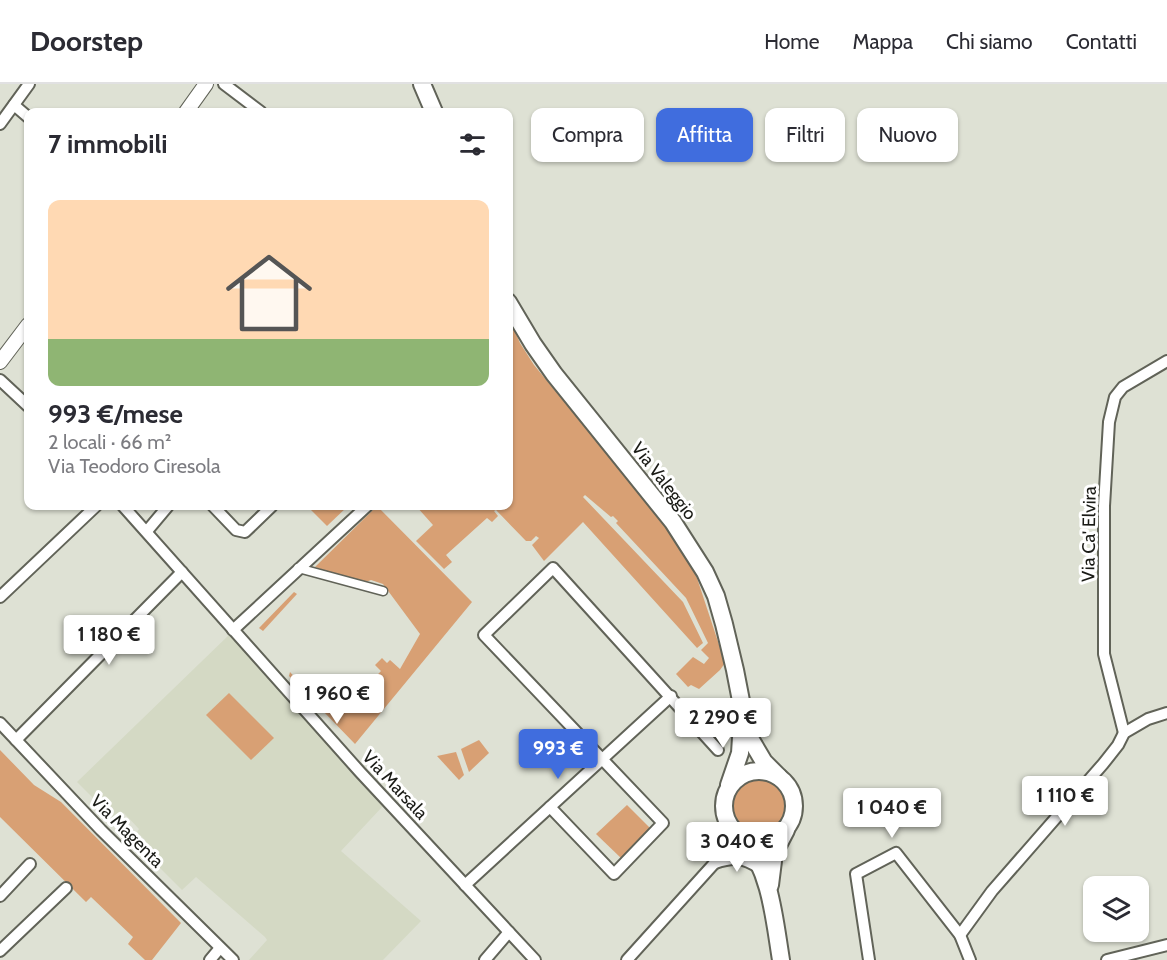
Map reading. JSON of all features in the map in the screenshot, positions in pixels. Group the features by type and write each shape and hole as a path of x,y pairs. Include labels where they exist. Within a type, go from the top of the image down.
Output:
{"main road":[{"path":"423,84 432,108"},
{"name":"Via Valeggio","path":"513,311 532,344 554,374 673,522 705,572 716,596 742,706 758,754 779,777"},
{"name":"Via Valeggio","path":"725,795 740,753 742,706"},
{"path":"770,892 774,853 792,818 795,807 793,795 788,785 779,777 769,772 748,772 730,786 725,795 724,815 733,830 754,852 764,873 770,892 782,960"},
{"path":"742,837 762,842 780,835 787,828"}],"street":[{"path":"0,124 29,84"},
{"path":"189,108 206,84"},
{"path":"224,84 256,108"},
{"path":"14,105 24,114"},
{"path":"0,362 24,330"},
{"name":"Via Ca' Elvira","path":"1124,733 1104,654 1104,506 1109,422 1115,397 1123,387 1167,361"},
{"path":"0,380 24,402"},
{"path":"0,597 92,510"},
{"name":"Via Marsala","path":"127,510 360,772 535,960"},
{"path":"147,531 165,510"},
{"path":"217,510 236,530 245,532 268,510"},
{"path":"233,630 363,510"},
{"path":"298,568 383,591"},
{"path":"549,807 614,874 663,823 484,634 554,568 671,696 682,713 718,750"},
{"path":"15,740 182,572"},
{"path":"465,885 671,696"},
{"path":"960,935 992,891 1118,745 1124,733 1148,719 1167,713"},
{"name":"Via Magenta","path":"0,723 102,830 233,960"},
{"path":"712,864 723,832 724,815"},
{"path":"627,960 712,864 742,837"},
{"path":"869,960 856,874 896,853 960,935 970,960"},
{"path":"712,864 738,858 746,860 764,873"},
{"path":"0,896 30,864"},
{"path":"0,951 66,888"},
{"path":"485,960 509,932"},
{"path":"1107,960 1167,945"},
{"path":"210,960 220,948"}],"shaded area":[{"path":"513,327 534,365 663,522 678,544 697,578 725,663 699,689 691,685 688,687 676,674 693,657 704,664 709,658 701,650 708,643 686,598 616,523 618,521 585,495 583,497 683,602 703,643 697,648 583,522 544,561 532,545 539,538 536,536 531,541 526,541 496,510 513,510"},
{"path":"311,510 344,510 327,526"},
{"path":"373,510 381,510 472,602 355,744 289,676 290,672 323,709 329,710 339,704 344,710 381,671 375,665 382,658 387,663 390,660 400,669 420,634 383,584 371,580 363,583 315,567"},
{"path":"420,510 496,510 494,511 498,516 492,522 487,518 446,555 452,562 444,569 416,541 433,525"},
{"path":"294,592 297,594 263,631 259,628"},
{"path":"231,633 383,806 341,851 421,921 383,960 249,960 267,940 265,937 196,877 182,890 138,846 145,840 137,832 139,829 124,813 115,820 77,782"},
{"path":"229,693 274,738 251,760 206,715"},
{"path":"479,740 489,753 469,772 461,749"},
{"path":"0,750 34,785 61,802 181,923 152,960 145,960 128,944 133,937 91,897 86,902 0,817"},
{"path":"456,752 464,775 459,780 437,756"},
{"path":"759,778 779,786 787,806 779,826 759,834 739,826 731,806 739,786"},
{"path":"627,805 652,830 622,859 596,834"}]}
